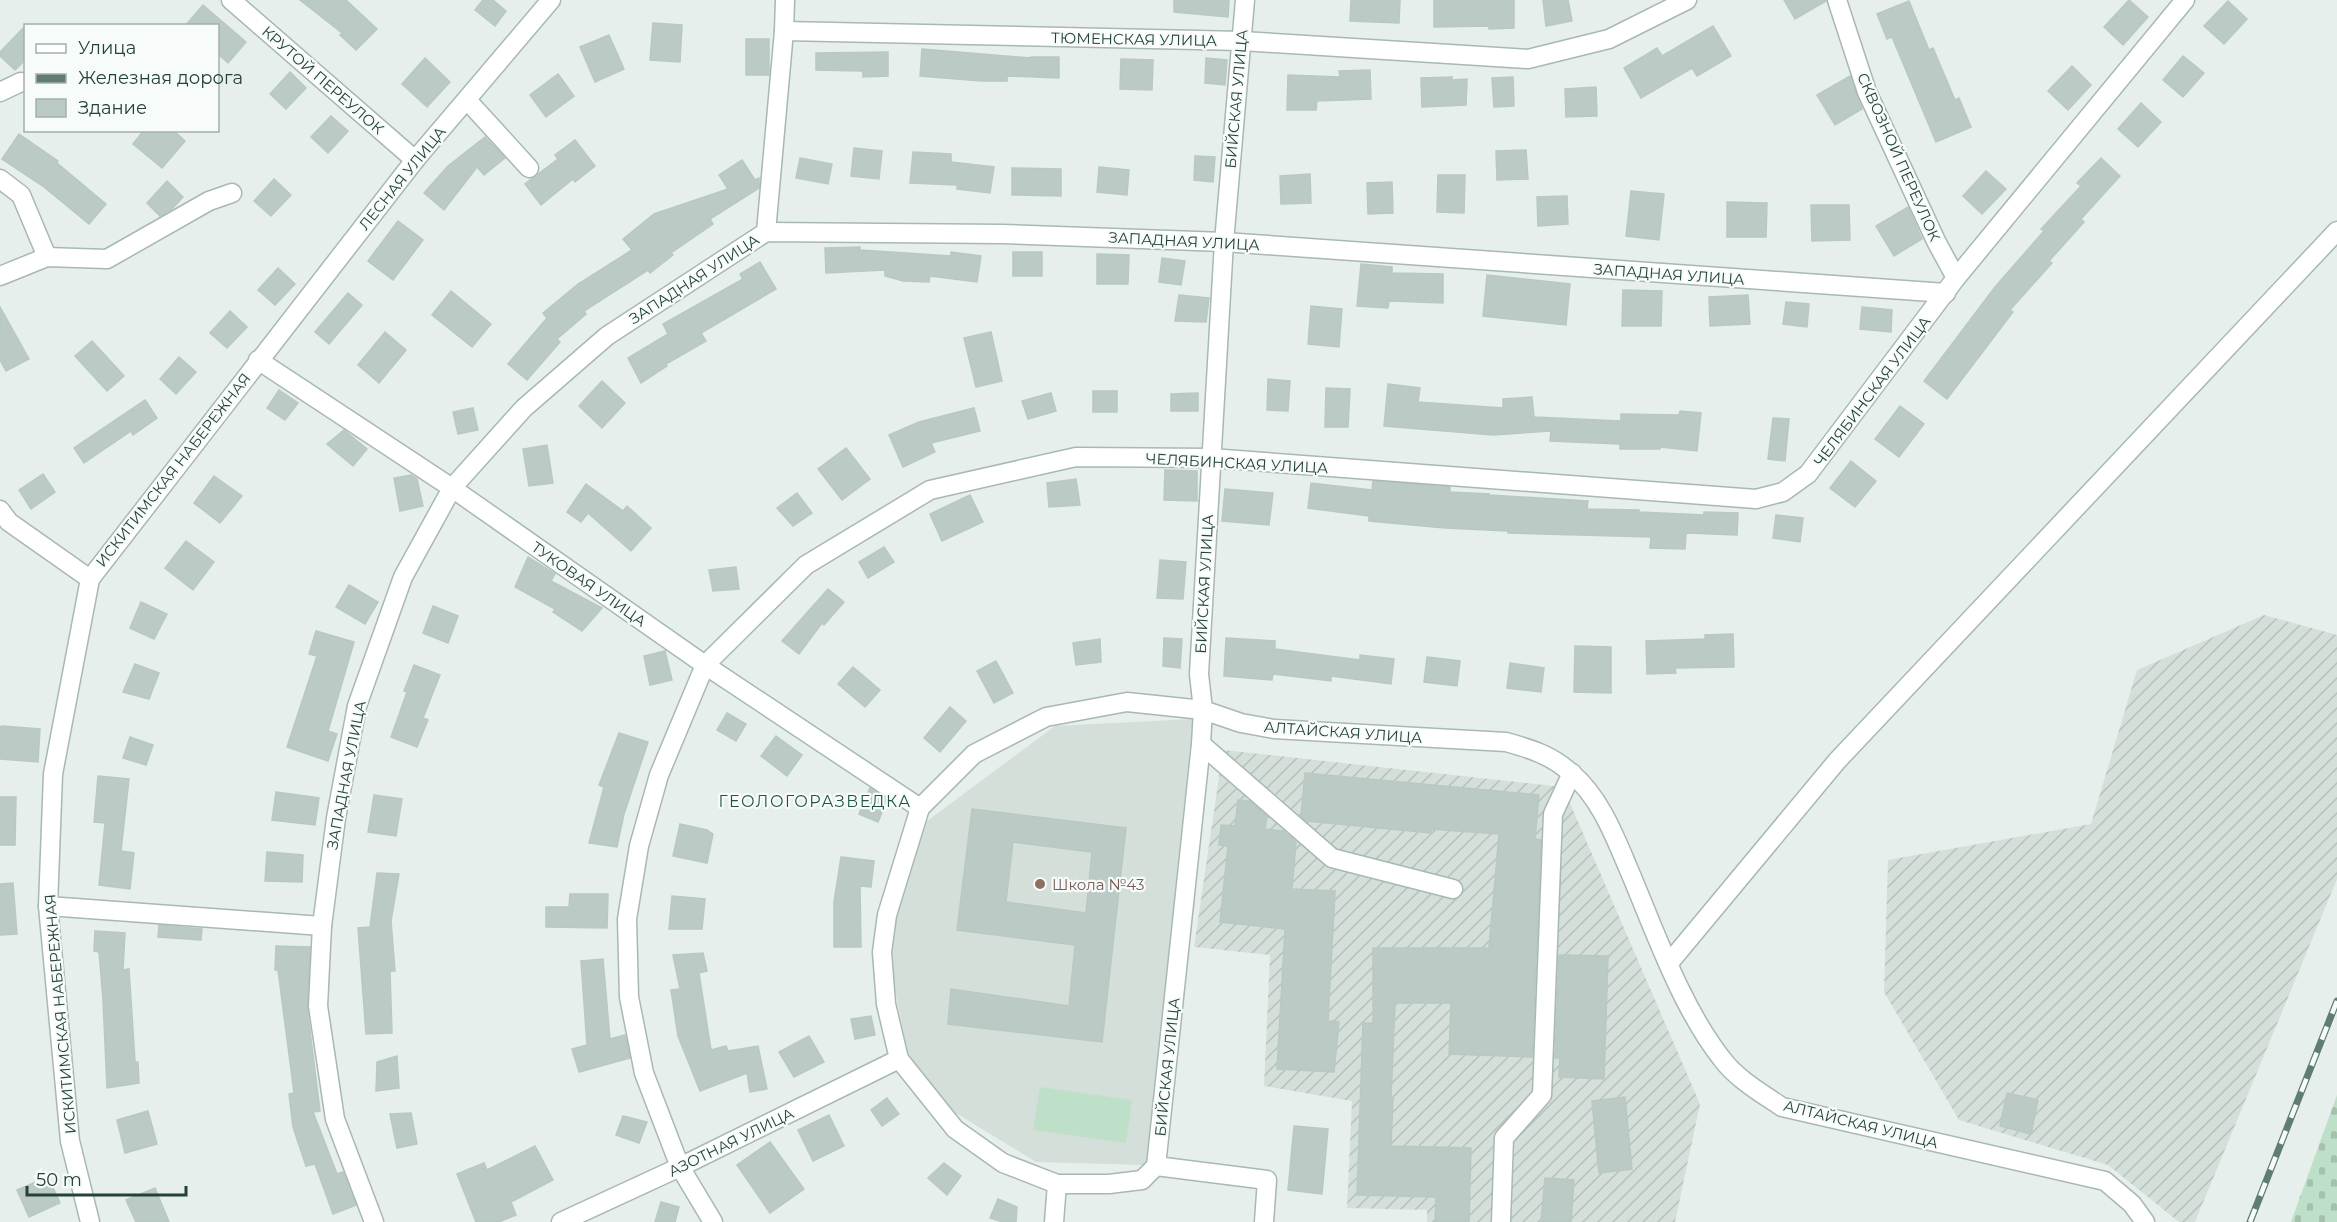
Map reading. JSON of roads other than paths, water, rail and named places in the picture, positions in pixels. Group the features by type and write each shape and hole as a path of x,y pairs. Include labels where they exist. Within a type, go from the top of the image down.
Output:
{"street":[{"name":"КРУТОЙ ПЕРЕУЛОК","path":"231,0 415,160"},
{"name":"ЛЕСНАЯ УЛИЦА","path":"258,360 415,160 550,0"},
{"path":"766,232 785,0"},
{"name":"БИЙСКАЯ УЛИЦА","path":"1156,1166 1201,744 1203,710 1199,674 1211,458 1224,242 1245,0"},
{"name":"ТЮМЕНСКАЯ УЛИЦА","path":"784,31 1242,41 1528,59 1609,39 1687,0"},
{"name":"СКВОЗНОЙ ПЕРЕУЛОК","path":"1837,0 1867,92 1936,241 1951,286"},
{"name":"ЧЕЛЯБИНСКАЯ УЛИЦА","path":"713,1222 680,1167 644,1073 629,997 627,919 639,846 659,775 705,665 806,565 930,490 1076,457 1211,458 1756,499 1783,492 1808,474 1951,286 2185,0"},
{"path":"0,92 24,83"},
{"path":"467,100 529,168"},
{"path":"0,179 21,195 47,258"},
{"path":"0,276 47,258 107,259 209,201 232,193"},
{"path":"1669,963 1837,761 2337,231"},
{"name":"ЗАПАДНАЯ УЛИЦА","path":"374,1222 335,1119 318,1006 322,926 336,818 357,706 403,577 452,488 524,408 607,336 766,232 1002,234 1224,242 1951,286"},
{"name":"ТУКОВАЯ УЛИЦА","path":"258,360 452,488 705,665 920,808"},
{"name":"ИСКИТИМСКАЯ НАБЕРЕЖНАЯ","path":"90,1222 70,1141 48,906 53,774 90,579 258,360"},
{"path":"0,510 9,522 90,579"},
{"name":"АЛТАЙСКАЯ УЛИЦА","path":"1156,1166 1142,1180 1109,1184 1057,1184 1004,1163 955,1130 899,1059 886,1004 882,952 887,915 920,808 974,754 1046,717 1127,702 1203,710 1241,723 1275,729 1506,742 1542,752 1572,773 1591,795 1612,830 1669,963 1699,1025 1723,1060 1750,1086 1782,1107 2105,1181 2132,1204 2145,1222"},
{"path":"1201,744 1332,858 1453,889"},
{"path":"1502,1222 1504,1138 1542,1095 1553,814 1572,773"},
{"path":"48,906 322,926"},
{"name":"АЗОТНАЯ УЛИЦА","path":"561,1222 680,1167 899,1059"},
{"path":"1156,1166 1267,1180 1264,1222"},
{"path":"1053,1222 1057,1184"}],"railway":[{"path":"2250,1222 2337,1001"}],"place":[{"name":"Школа №43","path":"1040,884"}],"district":[{"name":"ГЕОЛОГОРАЗВЕДКА","path":"815,801"}]}
